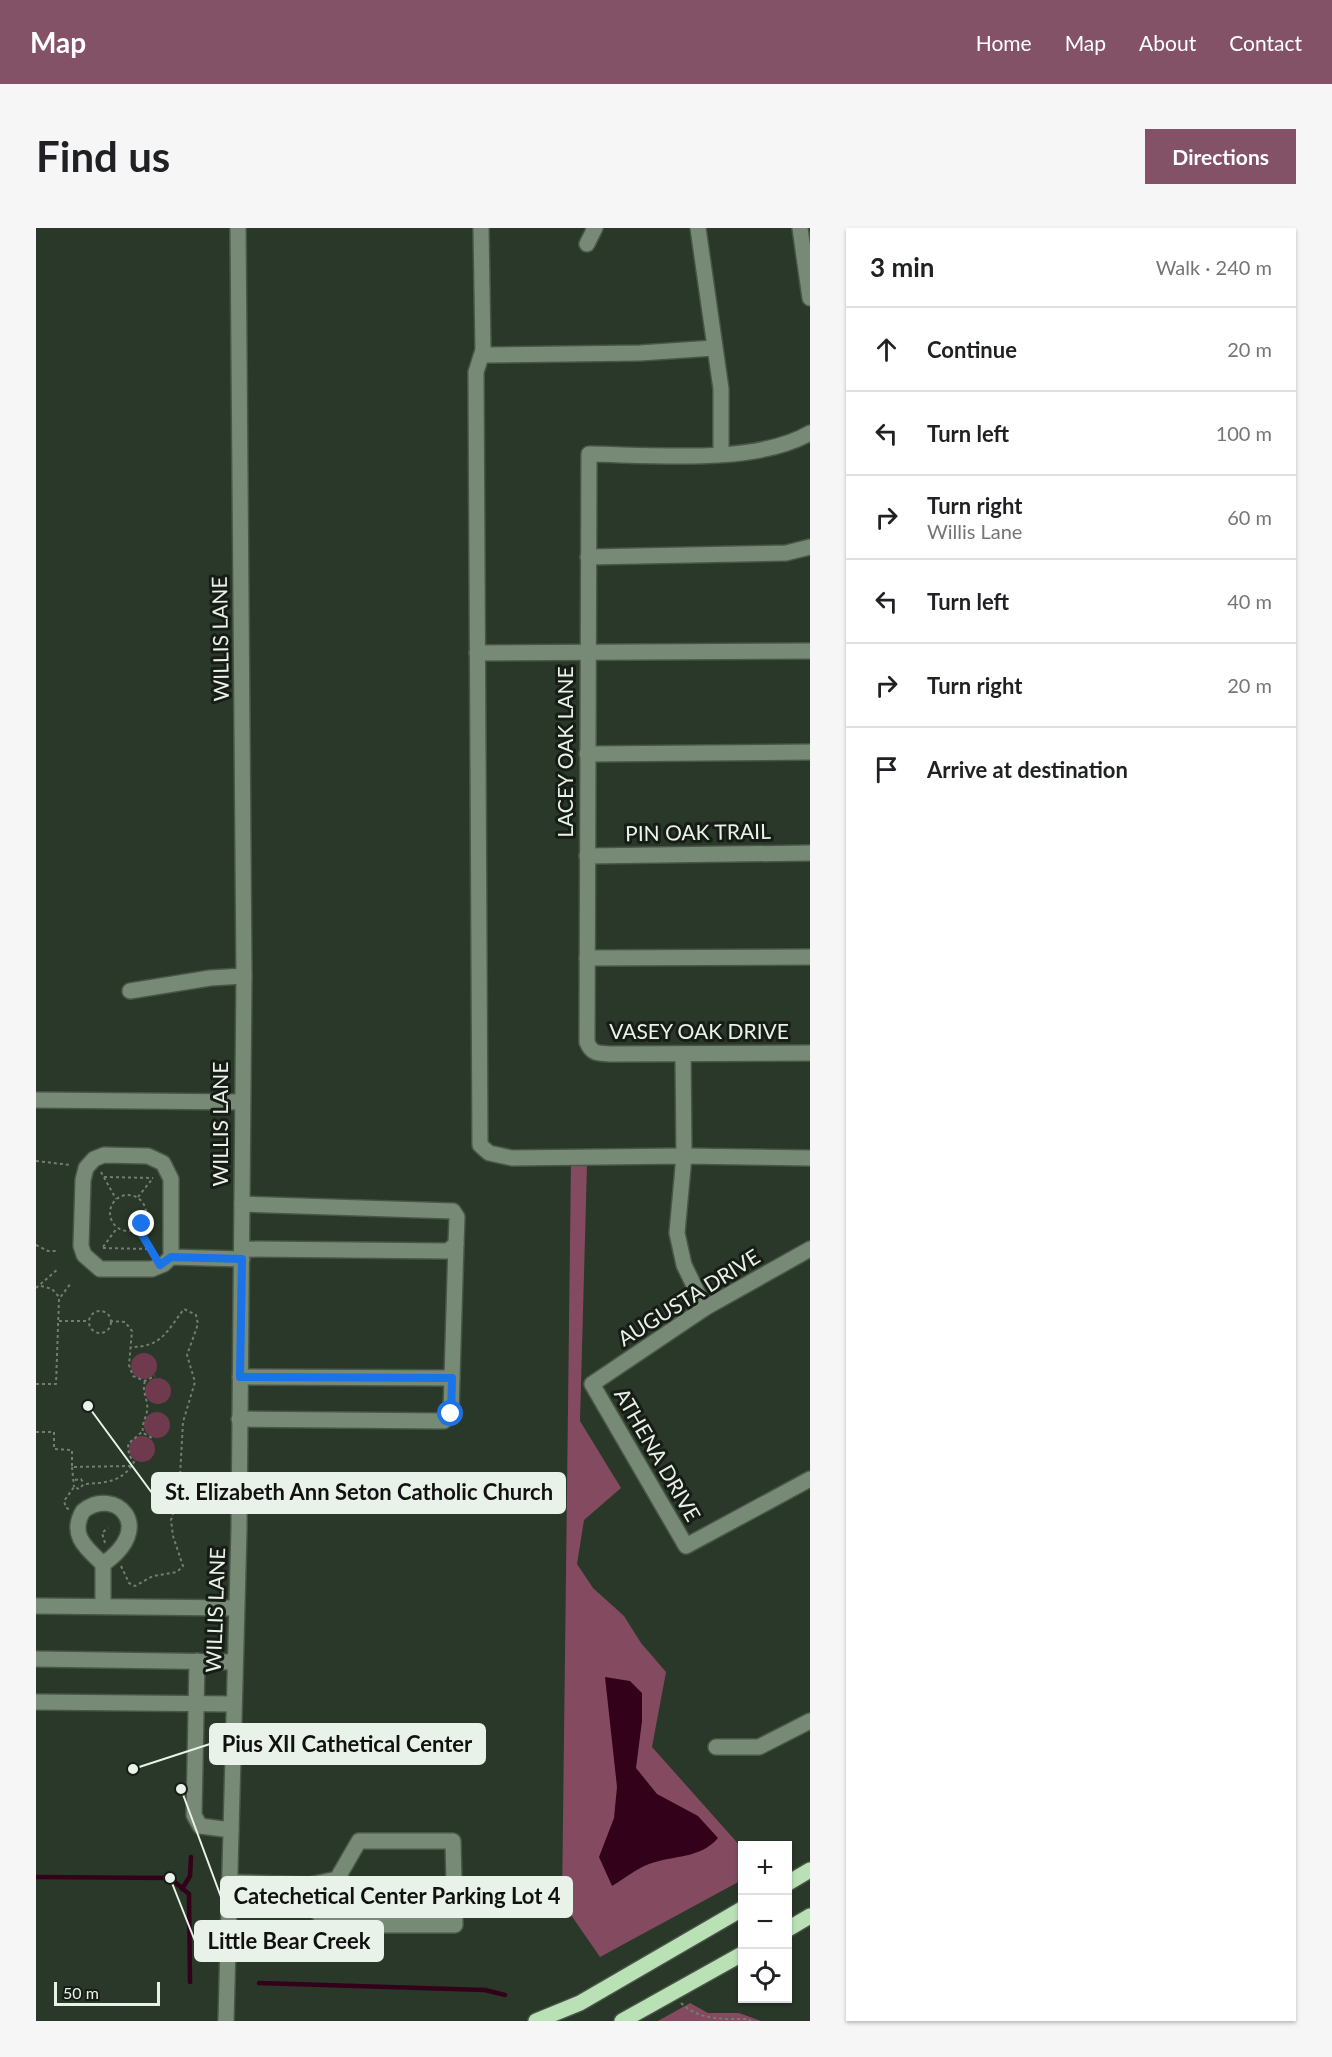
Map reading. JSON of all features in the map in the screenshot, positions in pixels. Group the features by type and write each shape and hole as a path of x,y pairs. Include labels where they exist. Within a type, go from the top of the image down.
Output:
{"main road":[{"path":"792,1881 810,1870"},
{"path":"536,2021 580,2003 738,1911"},
{"path":"792,1927 810,1916"},
{"path":"622,2021 738,1956"}],"street":[{"name":"WILLIS LANE","path":"226,2021 240,1377 244,976 238,228"},
{"path":"481,228 483,350 476,372 480,1145 489,1153 513,1158 684,1156 810,1158"},
{"path":"587,244 595,228"},
{"path":"699,228 721,389 721,453 774,447 798,440 810,433"},
{"path":"801,228 810,298"},
{"path":"483,350 488,355 640,353 714,348"},
{"name":"LACEY OAK LANE","path":"590,1050 588,1042 587,753 589,454 721,453"},
{"path":"588,557 786,553 810,548"},
{"path":"477,653 810,651"},
{"path":"587,753 810,752"},
{"name":"PIN OAK TRAIL","path":"588,856 810,853"},
{"path":"588,958 810,957"},
{"path":"129,991 210,978 244,976"},
{"name":"VASEY OAK DRIVE","path":"590,1050 594,1053 612,1054 810,1053"},
{"path":"683,1054 684,1156 677,1233 684,1265 705,1308"},
{"path":"36,1100 242,1102"},
{"path":"165,1261 171,1179 164,1165 148,1156 104,1155 89,1165 81,1246 91,1264 100,1269 152,1269 165,1261 242,1254 448,1251 456,1244"},
{"path":"239,1419 444,1420 451,1414 457,1217 453,1211 242,1204"},
{"name":"AUGUSTA DRIVE","path":"592,1384 705,1308 810,1250"},
{"path":"240,1377 452,1378"},
{"name":"ATHENA DRIVE","path":"592,1384 686,1546 810,1479"},
{"path":"103,1606 108,1560 127,1543 130,1532 129,1518 116,1506 108,1504 90,1506 81,1514 77,1527 80,1541 108,1560"},
{"path":"36,1605 236,1608"},
{"path":"36,1659 235,1662"},
{"path":"197,1661 194,1815 200,1826 231,1830"},
{"path":"36,1702 234,1704"},
{"path":"716,1747 759,1747 810,1721"},
{"path":"229,1882 309,1885 337,1879 359,1841 453,1841 455,1925 332,1925 317,1912 309,1885"}],"path":[{"path":"36,1161 59,1165 89,1165 104,1177 116,1198"},
{"path":"138,1197 164,1165"},
{"path":"104,1177 153,1178"},
{"path":"126,1194 138,1197 146,1213 138,1228 125,1231 117,1228 109,1214 116,1198 126,1194"},
{"path":"91,1264 117,1228"},
{"path":"138,1228 150,1249 165,1261"},
{"path":"36,1245 48,1251 57,1251"},
{"path":"103,1248 150,1249"},
{"path":"36,1288 58,1269"},
{"path":"36,1384 56,1384 60,1298 71,1283"},
{"path":"40,1286 51,1289 60,1298"},
{"path":"108,1560 129,1583 135,1586 153,1576 177,1572 183,1566 173,1536 171,1520 179,1494 183,1422 195,1382 187,1355 198,1324 196,1315 184,1309 160,1340 153,1345 131,1347"},
{"path":"101,1312 107,1315 110,1321 109,1328 100,1333 91,1329 89,1322 94,1313 101,1312"},
{"path":"59,1321 89,1322"},
{"path":"110,1321 128,1324 132,1331 131,1372 133,1376 146,1381"},
{"path":"152,1438 143,1431 141,1423 147,1405 143,1393 146,1381 155,1376"},
{"path":"74,1487 80,1489 84,1484 122,1478 135,1462 129,1455 128,1444 143,1431"},
{"path":"36,1432 54,1432 54,1449 72,1450 74,1487 64,1501 66,1508 81,1514"},
{"path":"72,1467 132,1466"},
{"path":"73,1482 79,1479 84,1484"},
{"path":"673,1994 687,2009 709,2019 748,2019 751,2021"}],"shaded area":[{"path":"571,1160 587,1165 580,1421 621,1488 584,1520 577,1564 593,1588 624,1616 641,1643 666,1672 652,1747 738,1844 738,1882 600,1957 562,1902"},
{"path":"144,1353 153,1357 157,1366 153,1375 144,1379 135,1375 131,1366 135,1357"},
{"path":"158,1378 168,1381 171,1391 168,1401 158,1404 148,1401 145,1391 148,1381"},
{"path":"157,1412 167,1415 170,1425 167,1435 157,1438 147,1435 144,1425 147,1415"},
{"path":"142,1436 152,1439 155,1449 152,1459 142,1462 132,1459 129,1449 132,1439"},
{"path":"605,1677 630,1681 642,1693 642,1721 636,1768 657,1794 698,1816 718,1838 703,1850 644,1866 612,1886 599,1857 614,1818 617,1787"},
{"path":"690,2003 708,2013 739,2013 761,2021 658,2021"}],"waterway":[{"path":"182,1889 190,1876 191,1857"},
{"path":"36,1877 170,1878 189,1894 190,1982"},
{"path":"259,1983 485,1990 505,1995"}],"place":[{"name":"St. Elizabeth Ann Seton Catholic Church","path":"88,1406"},
{"name":"Pius XII Cathetical Center","path":"133,1769"},
{"name":"Catechetical Center Parking Lot 4","path":"181,1789"},
{"name":"Little Bear Creek","path":"170,1878"}],"route":[{"path":"142,1224 138,1228 160,1265 171,1257 242,1259 240,1377 452,1378 451,1414"}]}
